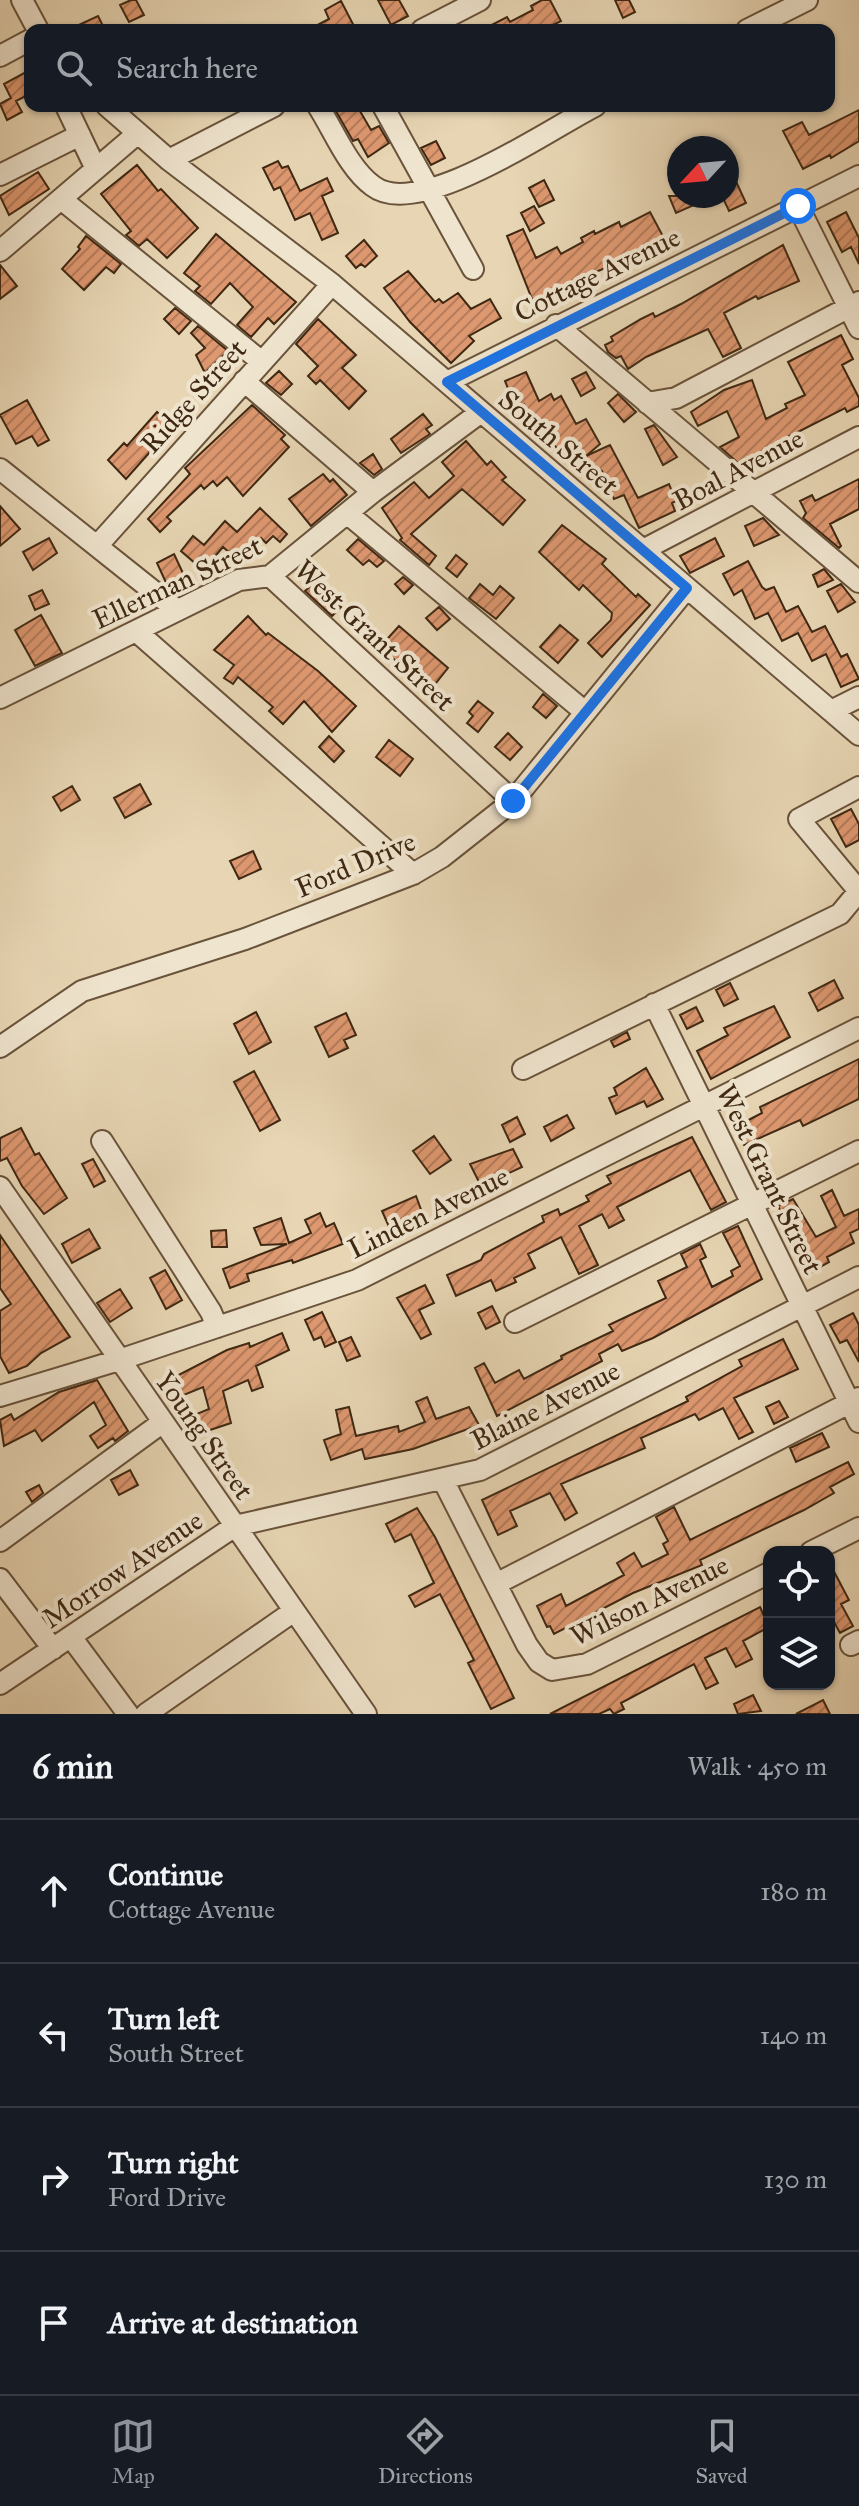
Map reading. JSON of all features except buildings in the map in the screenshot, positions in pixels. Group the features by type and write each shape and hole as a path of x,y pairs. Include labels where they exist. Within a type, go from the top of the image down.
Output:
{"street":[{"path":"22,0 35,24"},
{"path":"434,24 480,0"},
{"path":"759,24 807,0"},
{"path":"0,56 24,43"},
{"path":"69,112 96,169"},
{"name":"South Street","path":"114,112 169,160 332,284 859,735"},
{"path":"169,160 262,112"},
{"path":"322,112 363,178 375,189 403,195 430,190 521,149 585,112"},
{"path":"386,112 473,269"},
{"path":"0,251 138,133"},
{"path":"0,175 80,135"},
{"name":"Cottage Avenue","path":"447,382 859,176"},
{"path":"61,199 262,362"},
{"path":"798,206 854,304 859,328"},
{"name":"Ridge Street","path":"97,546 332,284"},
{"path":"647,403 676,398 854,304"},
{"path":"556,325 753,492 856,574"},
{"path":"244,381 373,492"},
{"path":"667,419 676,398"},
{"name":"Ellerman Street","path":"0,698 239,580 270,576 373,492 481,412"},
{"name":"Boal Avenue","path":"643,550 859,437"},
{"path":"0,469 177,610"},
{"path":"348,514 585,712"},
{"name":"West Grant Street","path":"270,576 513,801"},
{"name":"Ford Drive","path":"0,1047 82,991 245,939 413,874 442,857 513,801 687,588"},
{"path":"136,631 413,874"},
{"path":"831,711 859,697"},
{"path":"523,1069 840,914 859,891 799,819 859,787"},
{"name":"West Grant Street","path":"654,1004 802,1306 854,1400 859,1422"},
{"name":"Linden Avenue","path":"4,1388 119,1360 357,1280 859,1028"},
{"path":"102,1141 211,1312 217,1327"},
{"path":"515,1322 859,1151"},
{"name":"Young Street","path":"0,1187 294,1611 360,1712"},
{"name":"Blaine Avenue","path":"235,1526 480,1470 859,1277"},
{"path":"443,1480 496,1584 854,1400"},
{"path":"0,1541 163,1422"},
{"name":"Morrow Avenue","path":"0,1684 235,1526"},
{"path":"823,1546 859,1528"},
{"name":"Wilson Avenue","path":"496,1584 527,1645 539,1662 552,1670 587,1664 763,1576"},
{"path":"0,1579 53,1649"},
{"path":"146,1714 294,1611"},
{"path":"71,1637 128,1714"}],"route":[{"path":"513,801 687,588 447,382 798,206"}]}
